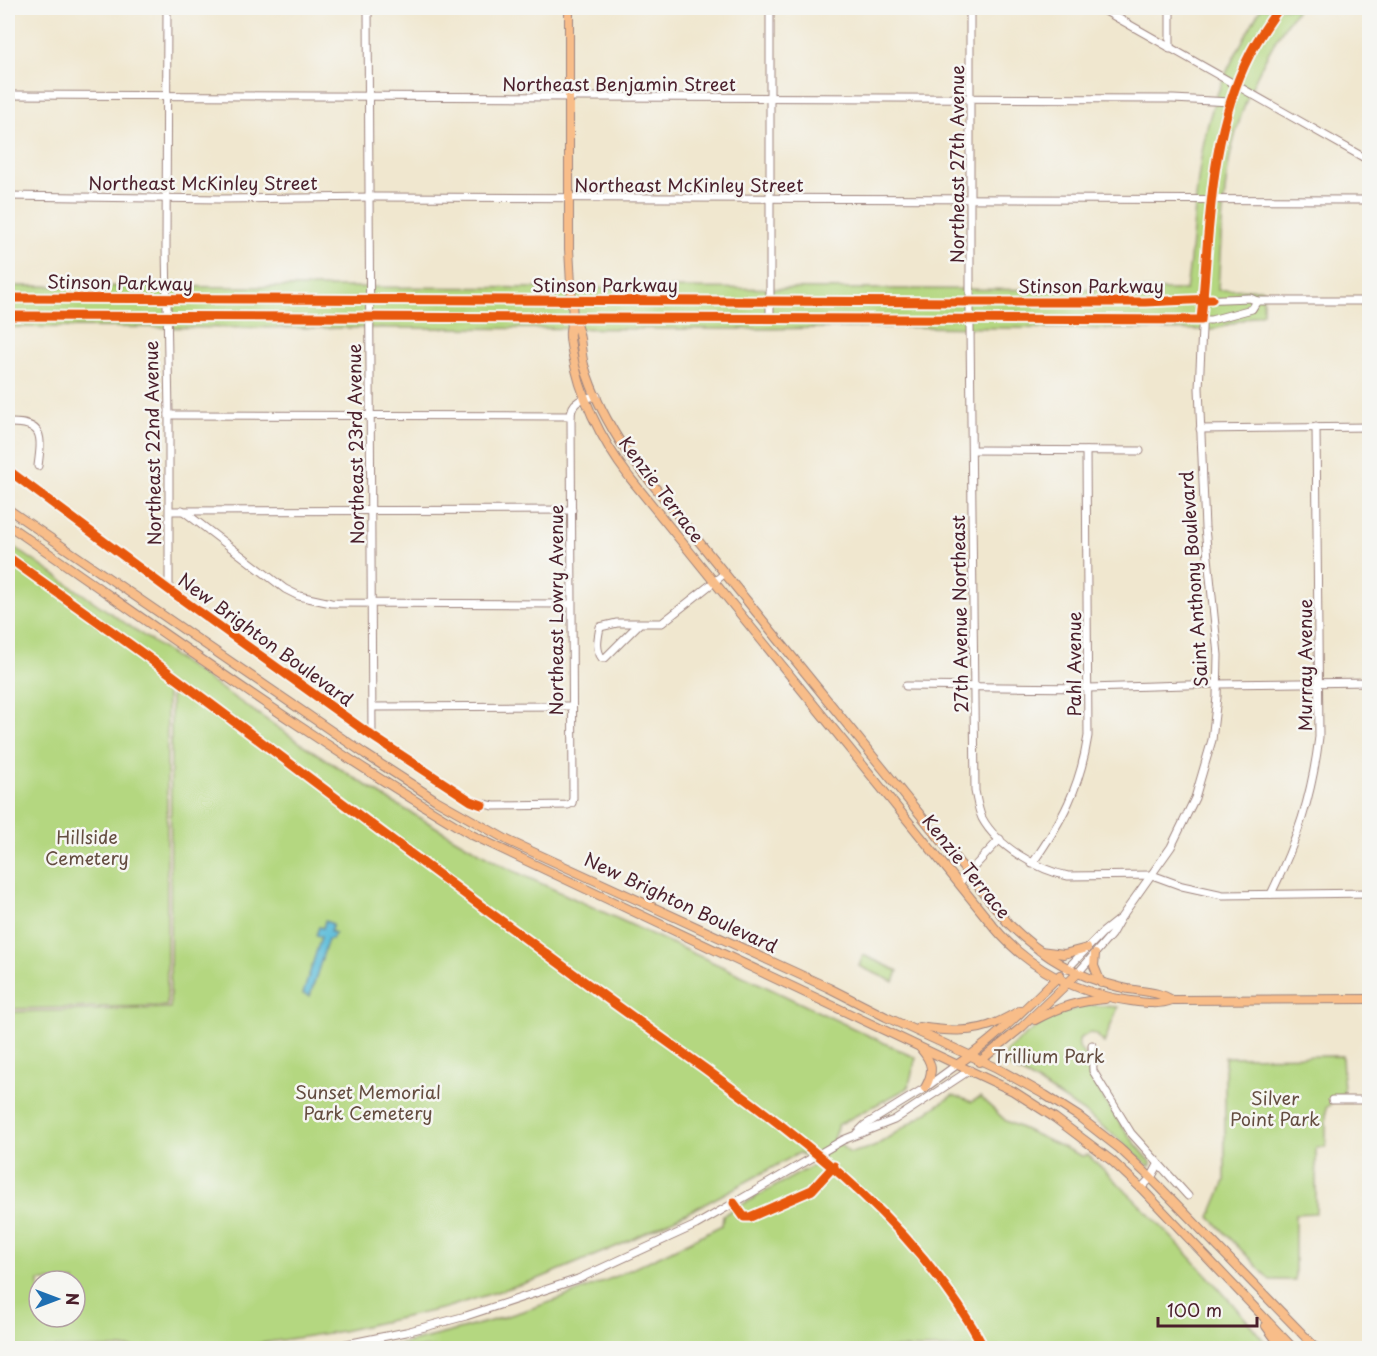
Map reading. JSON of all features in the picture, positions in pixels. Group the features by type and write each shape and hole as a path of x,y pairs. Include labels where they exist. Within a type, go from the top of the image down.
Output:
{"main road":[{"path":"569,8 569,199 573,319"},
{"name":"Kenzie Terrace","path":"573,319 579,328 584,364 597,396 616,436 628,454 1008,923 1039,951 1072,971 1101,983 1164,995 1172,1000"},
{"name":"Kenzie Terrace","path":"573,319 569,328 575,369 593,419 617,461 714,583 998,931 1031,962 1062,981 1094,994 1115,999"},
{"name":"New Brighton Boulevard","path":"8,509 365,754 436,800 509,841 971,1055 1020,1080 1078,1116 1119,1148 1151,1178 1316,1348"},
{"name":"New Brighton Boulevard","path":"8,525 340,753 472,835 1013,1091 1055,1118 1112,1161 1141,1188 1293,1348"},
{"path":"1039,951 1064,954 1087,948"},
{"path":"1095,954 1094,966 1101,983"},
{"name":"Saint Anthony Boulevard","path":"970,1070 1022,1027 1072,971"},
{"name":"Saint Anthony Boulevard","path":"958,1064 1062,981"},
{"path":"1022,1027 1053,1010 1074,1002 1115,999 1164,1003 1172,1000 1370,999"},
{"path":"909,1026 952,1031 975,1029 1028,1008"},
{"path":"919,1046 932,1067 925,1088"},
{"path":"1248,1302 1282,1348"}],"street":[{"name":"Northeast 22nd Avenue","path":"167,8 166,299 170,511 169,590"},
{"name":"Northeast 23rd Avenue","path":"368,8 372,736"},
{"path":"770,8 770,319"},
{"name":"Northeast 27th Avenue","path":"970,8 970,321"},
{"path":"1100,8 1370,161"},
{"path":"1170,8 1170,49"},
{"name":"Saint Anthony Boulevard","path":"1072,971 1095,954 1111,935 1119,919 1171,847 1195,798 1212,740 1218,684 1218,649 1204,528 1200,429 1201,320 1211,200 1219,146 1237,85 1249,55 1279,8"},
{"name":"Northeast Benjamin Street","path":"8,95 1173,99 1231,102"},
{"name":"Northeast McKinley Street","path":"8,196 220,199 368,197 1370,200"},
{"name":"Stinson Parkway","path":"8,298 970,302 1203,301 1251,298 1257,302 1370,301"},
{"name":"Stinson Parkway","path":"8,316 970,321 1211,320 1252,309 1257,302"},
{"name":"27th Avenue Northeast","path":"970,321 977,804 981,817 988,828 1000,839 1042,869 1068,876 1152,875"},
{"path":"169,415 571,412 575,403 584,398 597,396"},
{"name":"Northeast Lowry Avenue","path":"482,805 572,803 571,412"},
{"path":"8,423 28,424 39,434 42,441 38,466"},
{"name":"Murray Avenue","path":"1271,894 1297,836 1315,775 1319,737 1316,427"},
{"path":"1200,429 1370,427"},
{"path":"972,450 1140,451"},
{"name":"Pahl Avenue","path":"1032,864 1062,820 1079,779 1088,736 1086,451"},
{"name":"New Brighton Boulevard","path":"8,470 169,590 372,736 471,801 482,805"},
{"path":"182,510 285,589 299,596 331,603 571,604"},
{"path":"170,511 572,510"},
{"path":"639,624 602,658 599,654 600,627 617,623 662,623 669,620 724,574"},
{"path":"906,686 1089,688 1370,682"},
{"path":"373,707 572,706"},
{"path":"959,884 1000,839"},
{"path":"1152,875 1182,886 1223,895 1370,893"},
{"name":"Saint Anthony Boulevard","path":"1072,971 1087,948 1119,919"},
{"path":"1092,1045 1093,1071 1131,1133 1188,1196"},
{"name":"Saint Anthony Boulevard","path":"857,1133 865,1125 925,1088 958,1064"},
{"name":"Saint Anthony Boulevard","path":"327,1348 466,1316 578,1278 696,1225 843,1140 894,1120 970,1070"},
{"path":"1332,1100 1370,1100"},
{"path":"1141,1188 1151,1178 1158,1165"}],"green space":[{"path":"1261,8 1298,8 1286,24 1257,76 1236,133 1226,186 1218,290 1263,289 1263,313 1212,330 899,327 753,329 8,327 8,286 1186,290 1200,162 1209,120 1225,76"},
{"name":"Sunset Memorial Park Cemetery","path":"8,543 305,746 389,800 505,867 916,1058 908,1088 838,1125 833,1139 850,1153 874,1147 953,1095 972,1102 980,1097 1006,1121 1082,1156 1088,1155 1182,1248 1270,1348 384,1348 471,1327 535,1307 598,1284 640,1265 722,1225 723,1215 816,1164 799,1153 707,1203 620,1245 538,1279 445,1308 342,1331 228,1348 8,1348 8,1012 170,1008 171,690 167,688 167,1006 8,1009"},
{"path":"863,955 898,971 894,982 859,966"},
{"name":"Trillium Park","path":"1090,1005 1118,1007 1104,1043 1096,1034 1089,1033 1079,1039 1079,1046 1104,1099 1127,1133 1151,1162 1149,1166 1099,1124 1048,1089 1010,1067 1007,1061 1007,1051 1026,1034 1054,1016"},
{"name":"Silver Point Park","path":"1342,1056 1344,1092 1326,1108 1326,1147 1316,1147 1316,1213 1295,1214 1295,1280 1270,1280 1210,1217 1225,1181 1225,1057"}],"water":[{"path":"325,921 333,924 330,931 335,933 332,939 328,939 310,996 303,994 321,937 316,935 319,927 323,928"}],"cycle path":[{"path":"8,316 1201,320 1213,184 1226,118 1236,85 1250,54 1279,8"},
{"path":"8,298 970,302 1145,302 1212,299"},
{"path":"8,470 169,590 372,736 471,801 482,805"},
{"path":"8,557 157,664 482,907 744,1098 823,1159 861,1192 928,1264 958,1304 984,1348"},
{"path":"734,1203 744,1217 750,1217 812,1190 834,1166"}],"park label":[{"name":"Hillside Cemetery","path":"87,846"}]}
